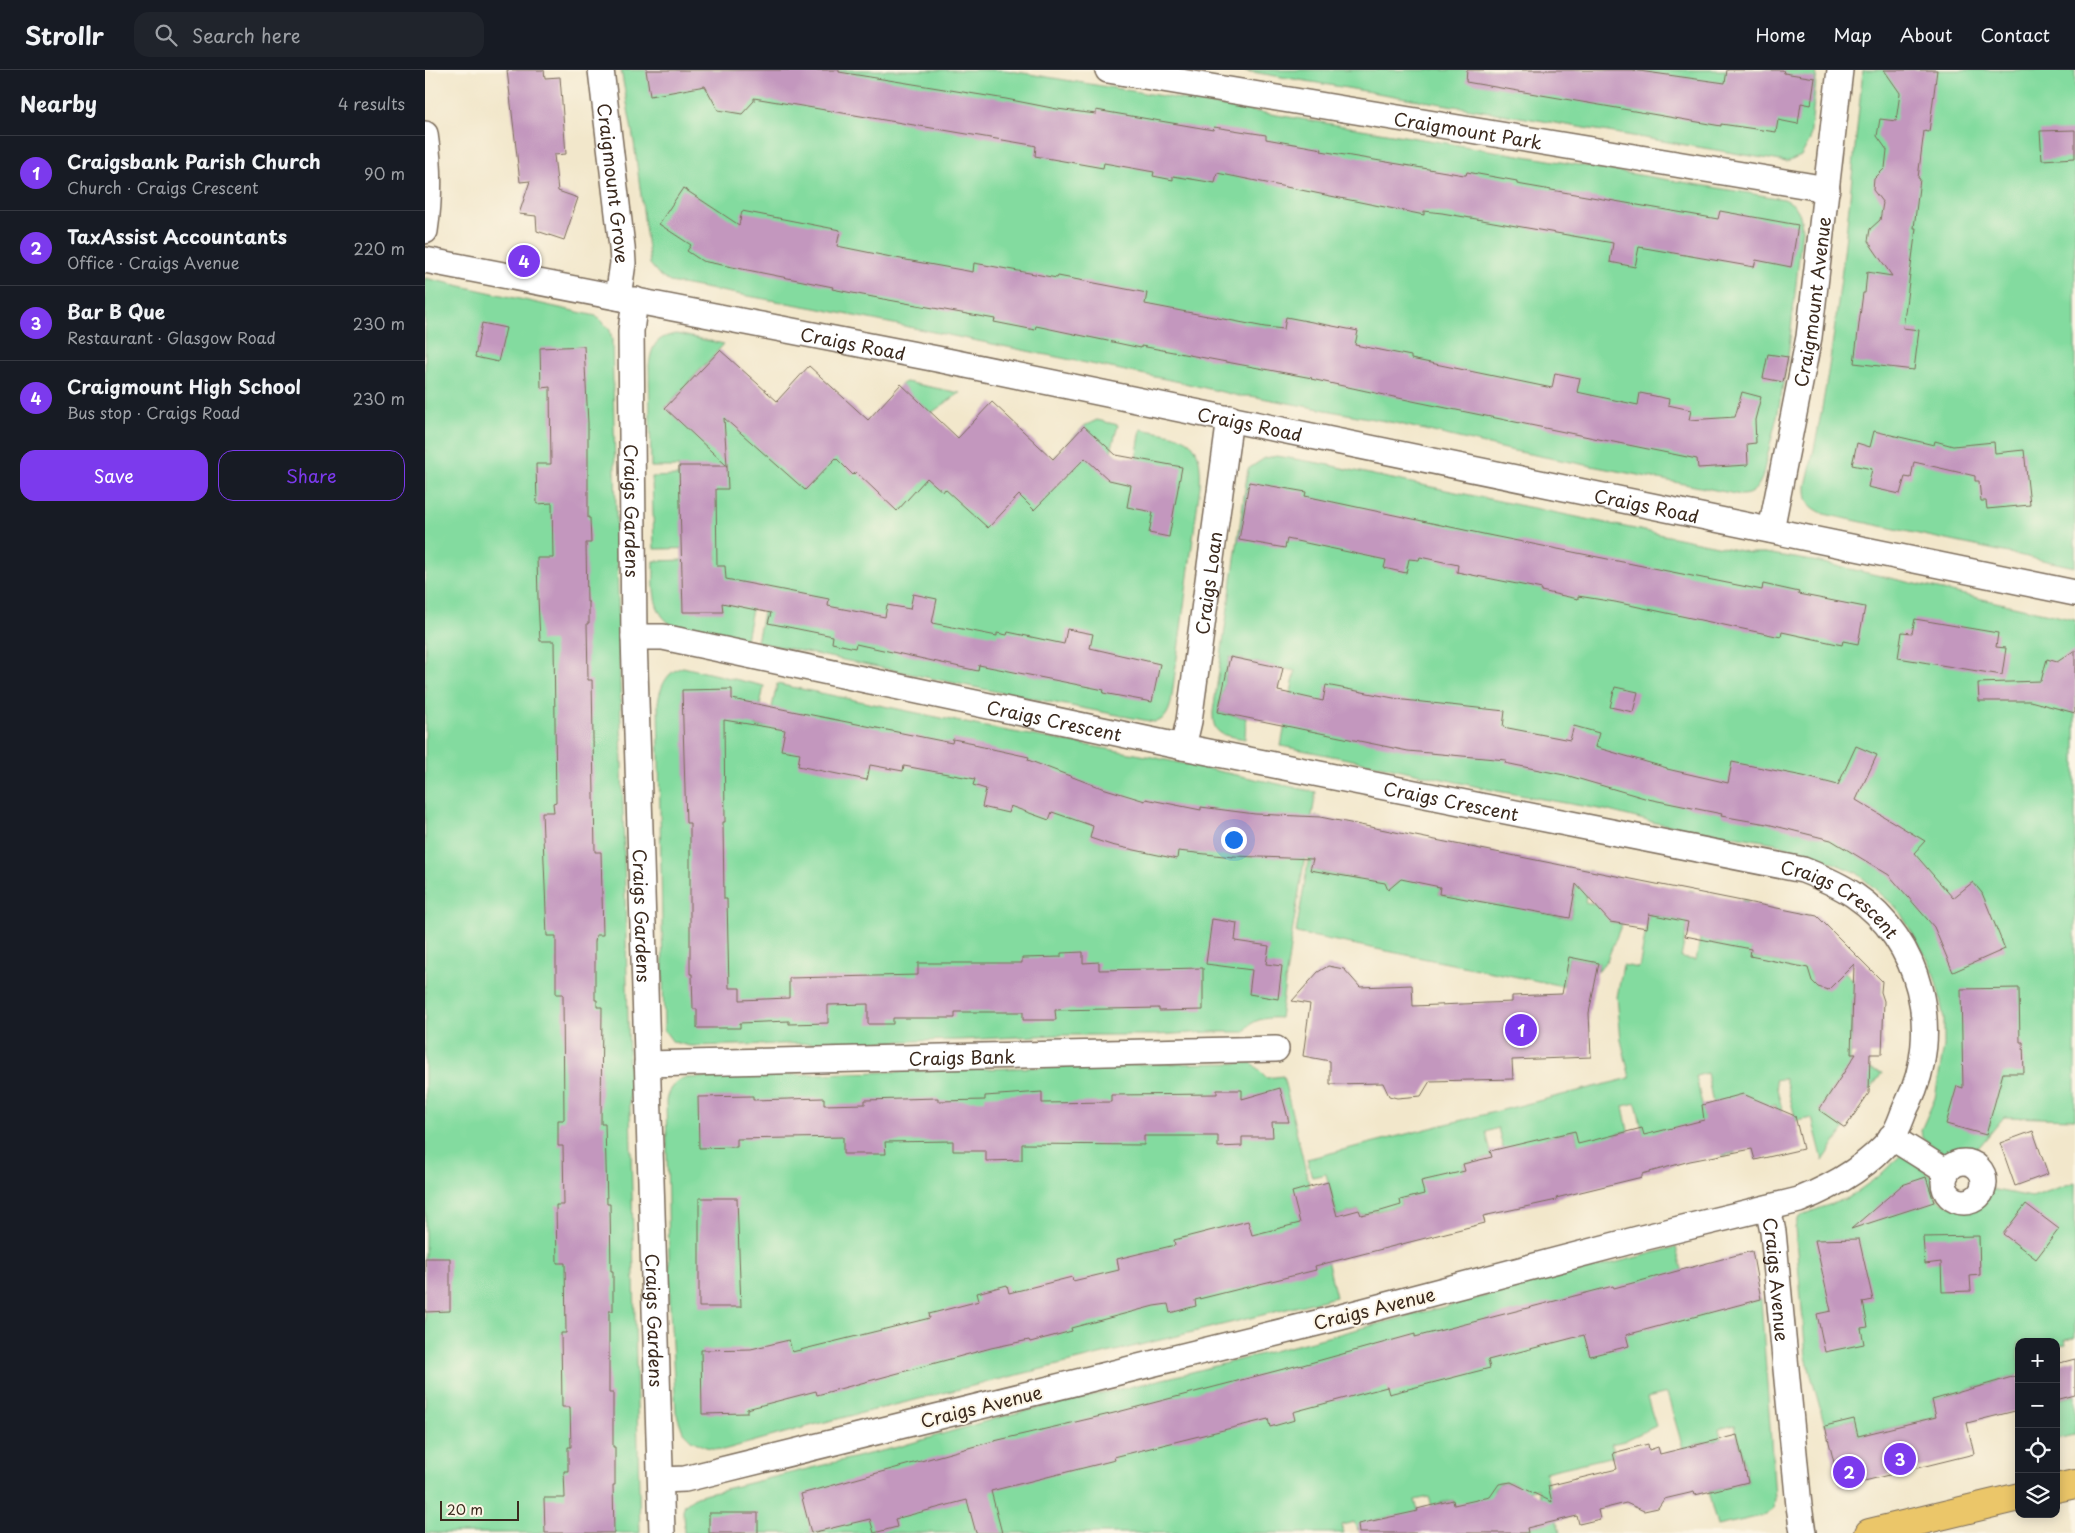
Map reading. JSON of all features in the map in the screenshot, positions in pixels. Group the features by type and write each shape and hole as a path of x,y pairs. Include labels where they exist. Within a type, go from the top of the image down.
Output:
{"main road":[{"path":"2060,1487 2075,1484"},
{"path":"1869,1533 2015,1498"}],"street":[{"name":"Craigmount Grove","path":"601,70 622,246 626,298"},
{"name":"Craigmount Park","path":"1108,70 1827,189"},
{"name":"Craigmount Avenue","path":"1771,530 1809,337 1840,70"},
{"path":"425,134 430,176 425,230"},
{"name":"Craigs Road","path":"425,260 1230,418 2075,593"},
{"name":"Craigs Gardens","path":"626,298 631,332 633,637 662,1533"},
{"name":"Craigs Loan","path":"1183,747 1189,721 1230,418"},
{"name":"Craigs Crescent","path":"633,637 663,638 1183,747 1803,870 1831,881 1855,895 1871,908 1887,925 1907,955 1919,986 1925,1020 1922,1061 1912,1095 1898,1127 1891,1137 1857,1170 1799,1200 1768,1208"},
{"name":"Craigs Bank","path":"647,1064 1276,1049"},
{"path":"1891,1137 1947,1172"},
{"name":"Craigs Avenue","path":"661,1480 685,1479 1341,1316 1633,1240 1768,1208 1773,1232 1803,1533"}],"green space":[{"path":"621,70 1005,70 1784,199 1796,207 1801,219 1802,229 1788,357 1778,412 1762,478 1754,491 1741,495 1514,451 1395,423 1251,396 1239,396 1180,382 815,308 670,282 661,277 650,264 634,142"},
{"path":"1240,70 1817,70 1810,140 1801,156 1787,162"},
{"path":"1863,70 2075,70 2075,567 1824,514 1809,504 1806,486 1817,435 1834,331"},
{"path":"425,278 596,316 610,330 612,340 640,1533 425,1533"},
{"path":"677,334 724,344 665,408 720,382 870,454 901,384 906,382 960,393 931,413 934,448 1038,475 1084,426 1097,420 1118,425 1111,451 1118,457 1136,459 1141,429 1169,434 1188,441 1194,447 1198,456 1200,486 1171,703 1165,716 1161,720 1154,722 757,642 768,588 752,609 746,639 672,625 665,619 657,605 654,588 654,561 717,559 716,548 654,549 652,477 678,476 679,467 651,467 649,365 656,343 664,337"},
{"path":"1277,456 1324,464 1751,553 1765,553 1819,562 2075,620 2075,1119 2004,1117 1974,1153 1962,1151 1942,1155 1922,1137 1921,1130 1935,1098 1944,1046 1944,1020 1939,993 1931,965 1898,909 1857,873 1775,843 1656,823 1605,810 1497,791 1281,746 1295,671 1230,657 1218,712 1246,718 1245,739 1226,735 1217,730 1213,720 1213,712 1248,469 1265,458"},
{"path":"683,667 764,686 756,726 768,727 777,684 980,726 1152,757 1316,792 1292,933 1280,1018 1270,1018 1255,1022 1245,1032 1155,1035 1056,1035 959,1040 690,1046 673,1042 664,1030 658,702 665,680 672,672"},
{"path":"1316,816 1321,817 1311,870 1358,879 1360,870 1382,878 1386,886 1391,887 1398,882 1400,870 1442,878 1439,894 1461,898 1471,847 1477,848 1468,893 1478,901 1504,906 1506,891 1534,911 1570,918 1579,869 1591,871 1585,902 1606,906 1610,922 1618,923 1623,921 1607,960 1598,971 1599,963 1569,957 1563,986 1296,933"},
{"path":"1689,890 1694,891 1681,958 1696,960 1702,929 1713,942 1722,943 1724,934 1734,936 1742,900 1748,901 1741,936 1753,939 1750,956 1785,963 1796,912 1810,915 1813,967 1809,971 1815,983 1827,989 1845,972 1852,979 1857,993 1881,986 1881,997 1853,997 1850,1063 1882,1073 1869,1091 1843,1074 1819,1110 1845,1128 1823,1161 1812,1118 1796,1121 1785,1078 1775,1080 1785,1122 1780,1123 1776,1105 1765,1108 1743,1094 1735,1098 1731,1103 1729,1119 1736,1153 1723,1156 1707,1073 1696,1076 1705,1120 1652,1171 1636,1103 1623,1106 1628,1131 1615,1135 1589,1190 1575,1131 1545,1138 1551,1166 1503,1148 1498,1128 1486,1132 1492,1157 1463,1164 1468,1186 1427,1208 1418,1196 1400,1200 1401,1205 1361,1215 1359,1210 1337,1216 1326,1174 1312,1177 1307,1159 1630,1078 1621,1040 1617,997 1623,965 1639,968 1649,914 1683,921"},
{"path":"1252,1063 1267,1078 1283,1076 1336,1297 817,1424 723,1450 706,1447 691,1440 683,1432 676,1412 670,1310 666,1101 670,1090 679,1080 683,1078 1149,1064"},
{"path":"1902,1154 1931,1176 1937,1199 1961,1209 1974,1208 1980,1205 1990,1189 2032,1197 2075,1182 2075,1337 2065,1339 2066,1344 2060,1345 2060,1338 2015,1338 2015,1376 1932,1400 1936,1417 1858,1436 1854,1419 1825,1426 1806,1357 1795,1228 1798,1219 1804,1214 1848,1198 1879,1176"},
{"path":"1676,1247 1695,1316 1708,1313 1705,1305 1740,1296 1742,1304 1761,1299 1775,1498 1774,1509 1766,1515 1717,1526 1708,1492 1748,1482 1735,1425 1719,1429 1721,1439 1694,1445 1699,1467 1689,1469 1667,1393 1647,1398 1656,1426 1624,1441 1611,1444 1614,1456 1545,1472 1560,1533 1528,1533 1527,1528 1546,1523 1538,1488 1519,1493 1517,1485 1511,1482 1499,1484 1494,1490 1496,1498 1482,1533 1454,1505 1453,1500 1439,1503 1433,1510 1429,1497 1415,1500 1419,1514 1418,1533 1391,1517 1374,1520 1375,1525 1357,1530 1354,1522 1342,1525 1344,1533 684,1533 683,1510 685,1504 696,1496 898,1447 1004,1416 1180,1375"},
{"path":"2075,1395 2075,1435 2060,1438 2060,1428 2060,1399"}],"building":[{"path":"507,70 544,70 545,78 560,77 566,154 554,155 558,191 578,198 564,240 537,231 536,216 519,214 530,181 520,182"},
{"path":"646,70 839,70 839,72 1057,109 1096,114 1096,110 1213,130 1214,127 1266,135 1266,139 1322,149 1321,151 1464,175 1467,172 1517,181 1517,184 1718,219 1720,211 1798,225 1791,267 1756,260 1754,267 1639,247 1635,267 1610,262 1613,243 1442,213 1424,211 1424,215 1217,173 1215,183 1173,176 1173,180 1153,176 1154,172 1104,163 1103,168 1035,156 1036,146 1032,145 754,98 754,101 742,114 718,110 705,86 650,96"},
{"path":"1467,70 1632,70 1725,83 1727,70 1783,70 1784,73 1815,78 1811,105 1801,103 1798,124 1778,120 1776,132 1721,124 1721,126 1466,82"},
{"path":"1884,70 1937,70 1929,132 1924,131 1918,178 1920,179 1914,228 1916,228 1903,328 1919,330 1914,370 1854,363 1867,272 1892,276 1868,241 1870,229 1880,220 1883,203 1873,190 1874,179 1885,168 1887,150 1877,136 1880,119 1896,121 1900,93"},
{"path":"2075,130 2075,158 2042,160 2040,131"},
{"path":"683,188 739,225 742,211 840,230 837,246 906,260 973,272 974,263 1057,278 1058,276 1147,293 1145,304 1265,327 1284,329 1286,317 1358,331 1355,345 1411,356 1411,359 1552,388 1555,373 1580,378 1577,392 1638,405 1640,393 1669,399 1668,405 1691,410 1689,420 1735,417 1742,392 1761,397 1755,420 1756,443 1747,444 1748,465 1698,468 1697,459 1417,402 1312,378 1141,346 1141,348 1036,326 1035,330 994,322 995,319 832,289 833,287 702,261 687,251 691,245 659,224"},
{"path":"482,323 506,328 498,362 475,357"},
{"path":"584,346 588,423 588,518 590,518 591,543 586,543 587,602 589,602 589,623 587,623 588,680 592,680 595,852 601,852 603,935 596,935 595,942 595,1000 597,1000 597,1007 602,1007 601,1124 605,1124 607,1204 610,1204 611,1271 613,1271 613,1311 609,1311 609,1393 613,1393 613,1447 615,1447 615,1485 613,1485 614,1533 545,1533 544,1498 565,1498 564,1471 568,1471 568,1447 571,1447 570,1407 562,1407 561,1333 566,1333 565,1263 557,1263 556,1205 564,1205 563,1146 558,1146 558,1120 564,1120 563,994 556,994 556,936 547,936 542,812 554,812 553,803 556,802 554,641 540,641 537,558 553,558 552,503 537,504 536,464 551,464 550,387 541,388 540,348"},
{"path":"720,350 777,401 809,366 868,420 901,384 958,438 992,402 1053,459 1084,426 1116,455 1182,467 1169,537 1149,533 1153,512 1127,507 1131,485 1109,480 1085,458 1034,510 1019,495 988,528 945,489 943,492 927,478 897,511 856,472 853,475 836,458 805,490 724,418 727,466 665,408"},
{"path":"1768,354 1788,357 1783,382 1763,378"},
{"path":"1874,431 1934,445 1935,441 1953,446 1994,442 1995,453 2024,450 2030,505 1987,509 1986,501 1981,501 1979,481 1975,481 1975,476 1914,462 1911,478 1905,477 1900,494 1868,487 1872,469 1852,465 1857,443 1870,447"},
{"path":"679,466 727,466 728,489 716,489 717,566 725,566 726,579 829,599 828,606 885,617 887,605 910,609 913,594 937,599 932,623 997,636 997,633 1007,635 1008,632 1064,644 1067,629 1093,634 1090,648 1160,664 1152,702 1103,693 1104,690 979,665 978,671 856,644 855,648 832,643 833,636 768,623 771,613 722,603 723,612 683,612"},
{"path":"1249,482 1306,492 1305,496 1488,535 1762,590 1763,584 1799,592 1798,594 1865,607 1858,644 1843,641 1842,645 1782,632 1781,637 1615,602 1578,596 1578,599 1541,591 1542,589 1457,572 1458,565 1420,557 1419,560 1409,559 1406,573 1384,568 1386,560 1287,539 1285,548 1239,540"},
{"path":"1915,619 1998,633 1996,647 2006,648 2002,675 1898,658 1902,632 1912,633"},
{"path":"2075,650 2075,713 2030,701 1979,701 1978,683 2041,681 2047,659 2057,662"},
{"path":"1230,657 1283,668 1278,691 1323,701 1326,685 1404,700 1505,711 1503,727 1570,740 1574,726 1599,733 1595,747 1667,769 1728,783 1732,762 1838,785 1856,746 1877,755 1856,800 1925,841 1914,853 1953,898 1973,882 1982,893 2005,949 1953,972 1934,927 1889,875 1831,840 1767,824 1721,816 1722,814 1648,799 1569,776 1505,763 1506,760 1408,751 1218,712"},
{"path":"1615,687 1638,692 1633,712 1610,707"},
{"path":"732,689 732,699 952,743 953,739 974,743 974,745 1029,757 1028,760 1096,786 1145,801 1146,799 1201,810 1201,807 1255,814 1320,817 1817,916 1882,981 1881,992 1884,1001 1882,1054 1870,1054 1869,1093 1845,1128 1819,1110 1856,1054 1851,1054 1854,964 1828,990 1818,987 1812,981 1808,968 1750,956 1751,949 1685,936 1688,922 1649,914 1647,928 1610,922 1576,884 1570,918 1439,894 1440,887 1401,879 1388,890 1385,883 1310,870 1313,859 1233,857 1178,851 1177,859 1111,845 1090,838 1093,826 1052,812 1049,820 1010,806 1008,813 982,807 986,789 973,785 975,779 904,766 903,771 870,765 867,780 798,766 800,753 781,750 785,730 724,720 724,899 727,899 729,988 740,988 740,1000 789,998 789,978 918,975 918,963 1022,963 1022,958 1061,957 1061,953 1083,952 1083,963 1099,962 1099,970 1203,968 1203,1010 1159,1011 1159,1008 1055,1010 1056,1020 1023,1020 1023,1012 955,1012 955,1018 893,1018 893,1024 868,1024 868,1004 828,1005 828,1023 789,1024 789,1021 740,1023 740,1028 697,1028 697,1009 693,1009 692,974 690,974 690,823 686,823 682,690"},
{"path":"1212,919 1237,923 1235,941 1269,946 1266,964 1282,966 1278,999 1249,994 1252,970 1206,964"},
{"path":"1569,957 1599,963 1589,1013 1591,1057 1512,1060 1513,1079 1430,1081 1421,1096 1397,1098 1389,1096 1383,1083 1330,1084 1330,1061 1303,1056 1310,1004 1292,1001 1318,972 1328,966 1344,969 1360,987 1412,985 1413,1006 1512,1002 1512,996 1562,994"},
{"path":"2019,988 2020,1042 2023,1042 2024,1073 2003,1073 1986,1135 1946,1124 1957,1086 1963,1088 1961,989"},
{"path":"1280,1088 1289,1122 1272,1122 1273,1137 1242,1137 1242,1146 1218,1147 1218,1136 1144,1136 1144,1145 1022,1144 1022,1160 986,1161 986,1151 953,1151 953,1141 885,1142 886,1154 843,1154 843,1137 737,1139 737,1147 699,1148 698,1097 753,1096 753,1100 824,1098 824,1105 865,1104 865,1100 938,1098 938,1101 985,1100 985,1096 1042,1092 1042,1103 1111,1102 1111,1095 1217,1094 1217,1090 1242,1090 1242,1099"},
{"path":"1743,1094 1795,1116 1803,1149 1755,1160 1752,1149 1690,1161 1642,1174 1642,1177 1556,1198 1557,1200 1483,1216 1485,1223 1315,1266 1316,1270 1195,1300 1196,1306 1170,1313 1168,1304 1154,1306 1071,1328 1072,1331 1030,1342 1029,1340 991,1348 817,1395 816,1391 747,1409 747,1413 702,1414 701,1350 751,1349 789,1340 792,1352 930,1318 929,1314 979,1301 977,1293 1007,1285 1009,1293 1072,1277 1073,1281 1119,1270 1117,1259 1175,1245 1174,1240 1248,1221 1252,1235 1300,1223 1292,1192 1328,1182 1337,1216 1359,1210 1361,1215 1381,1211 1401,1205 1400,1200 1424,1194 1421,1181 1465,1171 1463,1164 1492,1157 1490,1151 1575,1131 1578,1144 1642,1128 1644,1135 1704,1120 1702,1105"},
{"path":"2033,1131 2048,1174 2015,1186 2000,1143"},
{"path":"1926,1177 1934,1202 1851,1229 1902,1185"},
{"path":"699,1198 737,1198 741,1307 699,1307"},
{"path":"2026,1204 2059,1229 2036,1259 2003,1234"},
{"path":"1979,1236 1980,1275 1970,1276 1971,1291 1942,1292 1941,1262 1925,1264 1923,1237"},
{"path":"1859,1239 1873,1300 1863,1302 1868,1327 1861,1328 1864,1344 1825,1352 1817,1314 1831,1311 1815,1240"},
{"path":"1752,1251 1761,1299 1626,1335 1629,1346 1590,1356 1584,1335 1488,1360 1490,1368 1389,1394 1387,1387 1293,1412 1295,1420 1270,1427 1268,1419 1114,1457 1115,1460 991,1491 1002,1533 976,1533 967,1500 895,1519 897,1527 874,1533 870,1519 811,1533 801,1494 990,1442 1299,1366 1415,1334 1415,1337 1613,1286 1614,1288"},
{"path":"425,1258 450,1258 450,1311 425,1312"},
{"path":"2075,1359 2075,1395 2060,1399 2060,1383 2060,1363"},
{"path":"2015,1376 2015,1411 1967,1423 1974,1454 1840,1487 1825,1426 1854,1419 1858,1436 1936,1417 1932,1400"},
{"path":"1737,1435 1748,1482 1695,1495 1694,1492 1664,1499 1658,1508 1644,1511 1626,1503 1598,1510 1600,1519 1579,1524 1577,1516 1527,1528 1528,1533 1359,1533 1358,1524 1418,1511 1417,1509 1453,1500 1454,1505 1490,1497 1499,1484 1511,1482 1552,1502 1548,1486 1617,1469 1613,1453 1648,1444 1649,1450 1658,1447 1660,1454"},
{"path":"709,1513 758,1513 758,1533 709,1533"}],"place":[{"name":"Craigmount High School","path":"524,261"},
{"name":"Craigsbank Parish Church","path":"1521,1030"},
{"name":"Bar B Que","path":"1900,1459"},
{"name":"TaxAssist Accountants","path":"1849,1472"}]}
